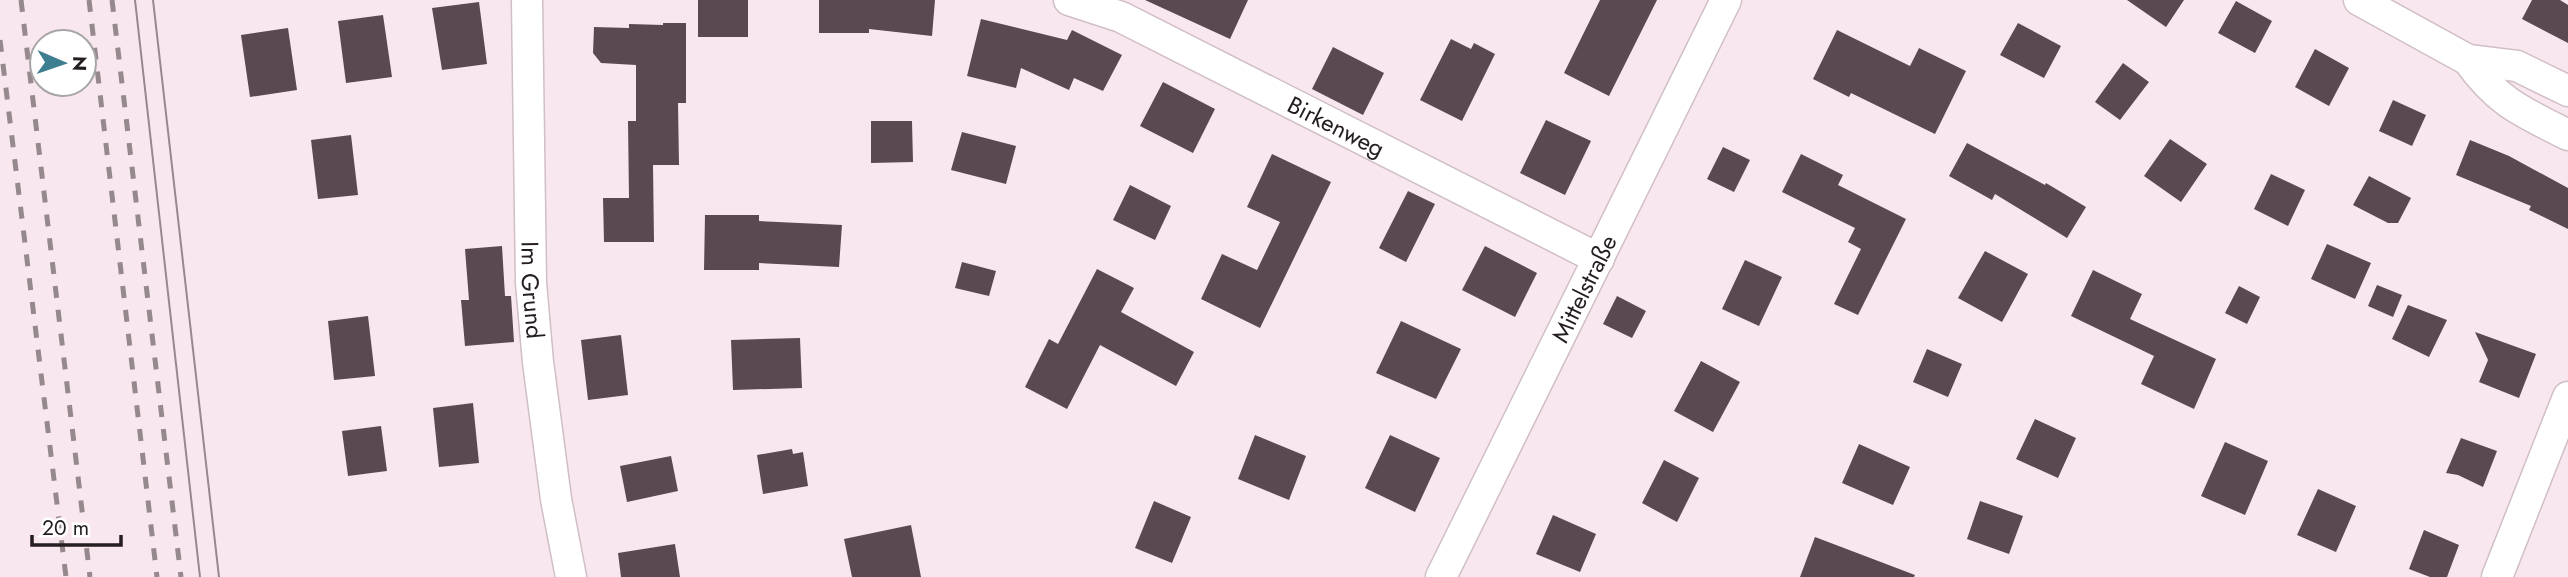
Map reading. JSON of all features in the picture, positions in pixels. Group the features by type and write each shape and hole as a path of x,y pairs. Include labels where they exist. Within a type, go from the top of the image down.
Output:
{"street":[{"name":"Im Grund","path":"527,0 531,283 538,362 556,499 571,577"},
{"name":"Birkenweg","path":"1069,0 1121,18 1599,258"},
{"name":"Mittelstraße","path":"1441,577 1726,0"},
{"path":"2359,0 2468,60 2517,66 2568,91"},
{"path":"2468,60 2484,82 2507,103 2568,135"},
{"path":"2497,577 2567,402"}],"building":[{"path":"698,0 748,0 748,37 698,37"},
{"path":"819,0 935,0 932,36 869,29 869,33 819,33"},
{"path":"1145,0 1248,0 1230,39"},
{"path":"1600,0 1657,0 1609,96 1564,73"},
{"path":"2127,0 2184,0 2166,27"},
{"path":"2532,0 2560,0 2568,5 2568,43 2522,19"},
{"path":"2236,1 2272,21 2255,53 2218,33"},
{"path":"479,2 487,64 442,70 432,8"},
{"path":"383,15 392,77 346,83 338,21"},
{"path":"981,19 1067,40 1072,30 1122,55 1103,91 1074,78 1069,90 1021,68 1016,88 967,76"},
{"path":"686,23 686,103 678,103 679,165 653,165 654,242 604,242 603,198 629,198 628,121 636,121 636,65 601,63 593,53 594,27 629,28 629,24"},
{"path":"2018,23 2061,46 2044,78 2000,55"},
{"path":"288,28 297,90 250,97 241,35"},
{"path":"1837,30 1910,66 1919,48 1966,71 1935,134 1851,93 1849,97 1813,79"},
{"path":"1451,39 1471,49 1474,43 1495,54 1462,121 1420,100"},
{"path":"1333,47 1384,73 1363,115 1312,89"},
{"path":"2315,49 2349,68 2329,106 2295,87"},
{"path":"2123,63 2149,82 2120,120 2095,102"},
{"path":"1163,82 1215,109 1193,153 1140,126"},
{"path":"2393,100 2426,115 2412,146 2379,131"},
{"path":"1546,120 1591,141 1565,195 1520,173"},
{"path":"871,121 912,121 913,162 871,163"},
{"path":"962,132 1016,146 1006,184 951,170"},
{"path":"351,135 358,195 318,199 311,140"},
{"path":"2170,139 2207,164 2181,202 2144,176"},
{"path":"2470,140 2509,156 2568,188 2568,229 2529,210 2531,206 2456,175"},
{"path":"1967,143 2045,185 2046,183 2086,207 2067,238 1995,194 1992,200 1949,176"},
{"path":"1723,147 1750,160 1734,192 1707,179"},
{"path":"1272,154 1331,182 1260,328 1201,299 1222,254 1257,270 1280,222 1247,207"},
{"path":"1801,154 1843,175 1838,185 1906,219 1858,315 1834,304 1861,249 1848,242 1855,228 1782,192"},
{"path":"2271,174 2305,190 2288,226 2254,209"},
{"path":"2369,176 2411,198 2398,223 2388,223 2353,205"},
{"path":"1130,185 1171,206 1155,240 1113,220"},
{"path":"1408,191 1435,204 1406,262 1379,248"},
{"path":"705,215 759,215 759,221 842,225 839,267 759,263 759,270 704,270"},
{"path":"2327,244 2371,263 2355,299 2311,279"},
{"path":"502,246 505,296 511,296 514,342 465,346 461,300 469,300 465,249"},
{"path":"1485,246 1537,273 1515,317 1462,290"},
{"path":"1985,251 2028,274 2002,322 1958,298"},
{"path":"1745,260 1782,277 1759,326 1722,309"},
{"path":"962,262 996,271 989,296 955,288"},
{"path":"1097,269 1134,288 1121,312 1194,352 1176,386 1100,345 1067,409 1025,387 1049,339 1058,344"},
{"path":"2093,270 2142,294 2130,319 2216,359 2194,409 2141,384 2154,356 2071,316"},
{"path":"2377,285 2402,295 2393,317 2368,306"},
{"path":"2239,286 2260,297 2247,324 2225,313"},
{"path":"1617,296 1646,311 1632,338 1603,324"},
{"path":"2408,305 2447,320 2429,357 2392,339"},
{"path":"368,316 375,376 334,380 328,321"},
{"path":"1401,321 1461,349 1436,399 1376,373"},
{"path":"2475,332 2536,354 2519,398 2479,382 2488,360"},
{"path":"621,335 628,395 588,400 581,340"},
{"path":"800,338 802,388 733,390 731,340"},
{"path":"1927,349 1962,364 1948,397 1913,382"},
{"path":"1701,361 1740,382 1713,432 1674,411"},
{"path":"473,403 479,463 439,467 433,408"},
{"path":"2035,419 2076,438 2058,478 2016,459"},
{"path":"381,426 387,471 348,476 342,431"},
{"path":"1255,435 1306,456 1289,500 1238,479"},
{"path":"1390,435 1440,458 1415,512 1365,488"},
{"path":"2461,438 2497,451 2483,487 2458,475 2446,473"},
{"path":"2225,442 2268,461 2245,515 2201,496"},
{"path":"1859,444 1910,467 1893,505 1842,483"},
{"path":"792,449 793,454 803,452 808,486 763,494 757,455"},
{"path":"671,456 678,491 627,502 620,466"},
{"path":"1664,460 1699,478 1677,522 1642,503"},
{"path":"2318,489 2356,506 2336,552 2297,535"},
{"path":"1154,501 1191,517 1172,563 1135,548"},
{"path":"1980,501 2023,516 2009,554 1967,539"},
{"path":"1553,515 1596,534 1580,572 1536,554"},
{"path":"911,525 921,577 852,577 844,539"},
{"path":"2424,530 2459,545 2447,577 2430,577 2409,569"},
{"path":"1815,537 1915,575 1800,577"},
{"path":"675,544 680,577 621,577 618,553"}],"tram line":[{"path":"135,0 200,577"},
{"path":"153,0 219,577"}],"railway":[{"path":"21,0 90,577"},
{"path":"89,0 157,577"},
{"path":"112,0 181,577"},
{"path":"0,40 66,577"}]}
